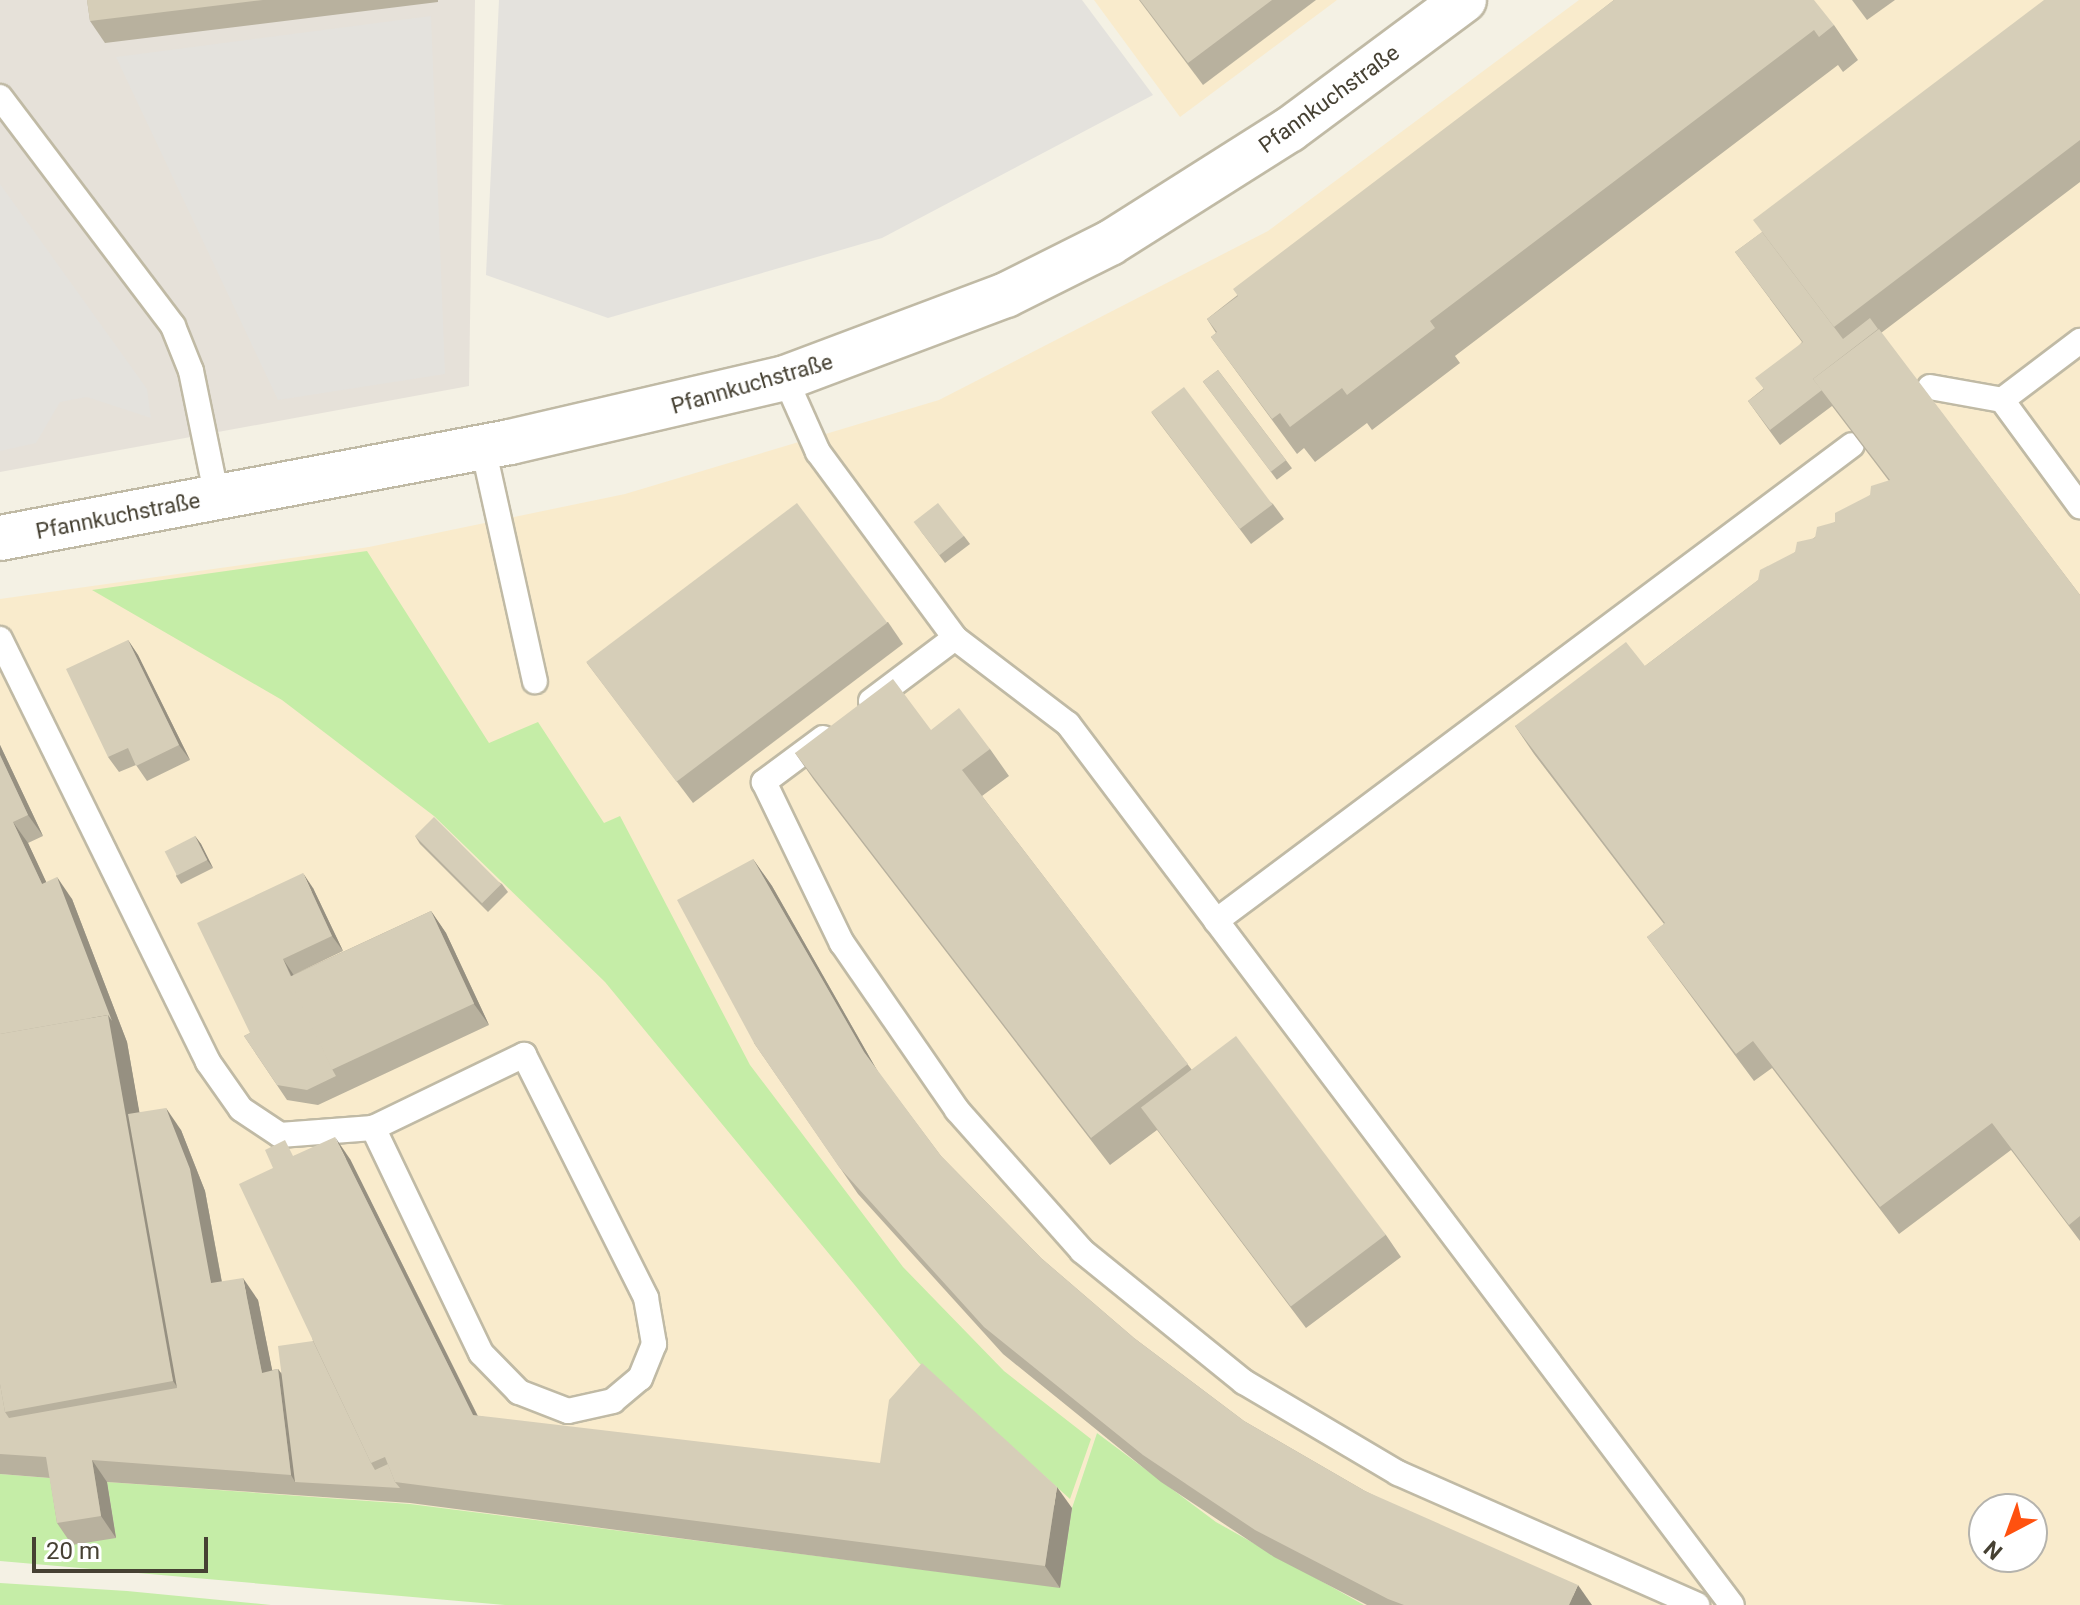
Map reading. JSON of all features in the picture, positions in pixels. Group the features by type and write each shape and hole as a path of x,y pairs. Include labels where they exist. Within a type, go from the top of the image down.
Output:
{"street":[{"name":"Pfannkuchstraße","path":"0,538 483,447 785,378 1006,295 1110,243 1289,130 1464,0"}],"lane":[{"path":"0,97 173,326 191,371 217,498"},
{"path":"2002,400 2080,341"},
{"path":"785,378 818,452 955,638 1068,724 1732,1605"},
{"path":"1930,387 2002,400 2080,506"},
{"path":"1216,921 1852,445"},
{"path":"483,447 535,681"},
{"path":"955,638 764,782 851,956 957,1110 1082,1251 1244,1382 1398,1473 1697,1605"},
{"path":"0,639 208,1062 241,1109 280,1135 373,1128 524,1055 646,1298 654,1344 640,1378 613,1401 568,1411 519,1392 481,1353 373,1128"}],"shaded area":[{"path":"0,0 475,0 469,386 0,472"},
{"path":"499,0 1082,0 1153,95 882,238 608,318 486,275"},
{"path":"1094,0 1337,0 1180,117"},
{"path":"1579,0 2080,0 2080,1605 1364,1605 1216,1522 1097,1433 1072,1508 1060,1588 410,1504 107,1483 116,1538 72,1545 61,1479 0,1474 0,599 369,547 625,494 939,400 1268,231"},
{"path":"431,16 445,374 278,400 116,57"},
{"path":"0,184 147,389 151,418 87,397 60,402 36,443 0,451"}],"green space":[{"path":"367,551 489,743 538,722 604,823 620,816 750,1065 903,1267 1004,1371 1091,1439 1070,1499 919,1363 605,982 434,816 282,700 92,590"},
{"path":"1097,1433 1216,1522 1364,1605 505,1605 0,1561 0,1474 62,1479 116,1538 107,1482 410,1504 1060,1587 1072,1508"},
{"path":"0,1583 127,1591 271,1605 0,1605"}],"building":[{"path":"87,0 263,0 90,21"},
{"path":"1140,0 1272,0 1188,63"},
{"path":"1614,0 1814,0 1834,25 1819,37 1814,30 1430,321 1435,328 1347,395 1342,388 1290,427 1280,413 1272,419 1211,337 1217,332 1207,319 1238,296 1233,289"},
{"path":"2044,0 2080,0 2080,140 1834,327 1753,220"},
{"path":"1762,232 1843,339 1870,318 1878,329 1813,379 1822,390 1770,430 1748,401 1764,389 1755,378 1803,342 1735,252"},
{"path":"1879,329 2080,595 2080,1216 2069,1225 1992,1123 1880,1207 1753,1041 1736,1054 1647,937 1665,923 1515,726 1626,642 1645,666 1758,580 1760,570 1795,552 1797,542 1815,538 1817,527 1835,522 1835,513 1870,495 1871,486 1890,480 1813,379"},
{"path":"1218,370 1286,460 1271,472 1203,381"},
{"path":"1184,387 1272,504 1240,529 1151,412"},
{"path":"797,503 887,623 676,782 586,662"},
{"path":"938,503 964,536 939,555 914,522"},
{"path":"128,640 179,745 136,766 128,748 108,757 66,669"},
{"path":"893,679 931,730 959,708 990,749 962,770 1188,1064 1091,1138 795,753"},
{"path":"0,755 28,815 13,822 42,884 57,877 112,1021 108,1015 0,1034"},
{"path":"434,817 501,884 482,903 415,836"},
{"path":"195,836 207,860 177,875 165,851"},
{"path":"753,859 864,1052 941,1156 1041,1258 1134,1338 1244,1421 1365,1491 1578,1585 1569,1605 1404,1605 1388,1599 1255,1530 1143,1455 984,1327 839,1167 754,1043 677,900"},
{"path":"303,873 332,936 283,959 336,1076 307,1090 277,1085 244,1036 250,1033 197,923"},
{"path":"431,911 474,1003 332,1070 289,977"},
{"path":"108,1015 173,1381 5,1412 0,1384 0,1034"},
{"path":"1236,1036 1386,1235 1291,1306 1141,1108"},
{"path":"166,1108 190,1169 211,1283 243,1278 262,1373 278,1369 291,1475 92,1460 101,1516 57,1523 46,1457 0,1454 0,1384 9,1418 177,1388 128,1114"},
{"path":"335,1137 473,1415 880,1463 889,1400 922,1363 1057,1487 1045,1566 395,1482 385,1457 371,1463 239,1184 273,1168 265,1150 285,1140 293,1156"},
{"path":"313,1341 375,1470 388,1464 400,1488 295,1482 278,1346"}]}
